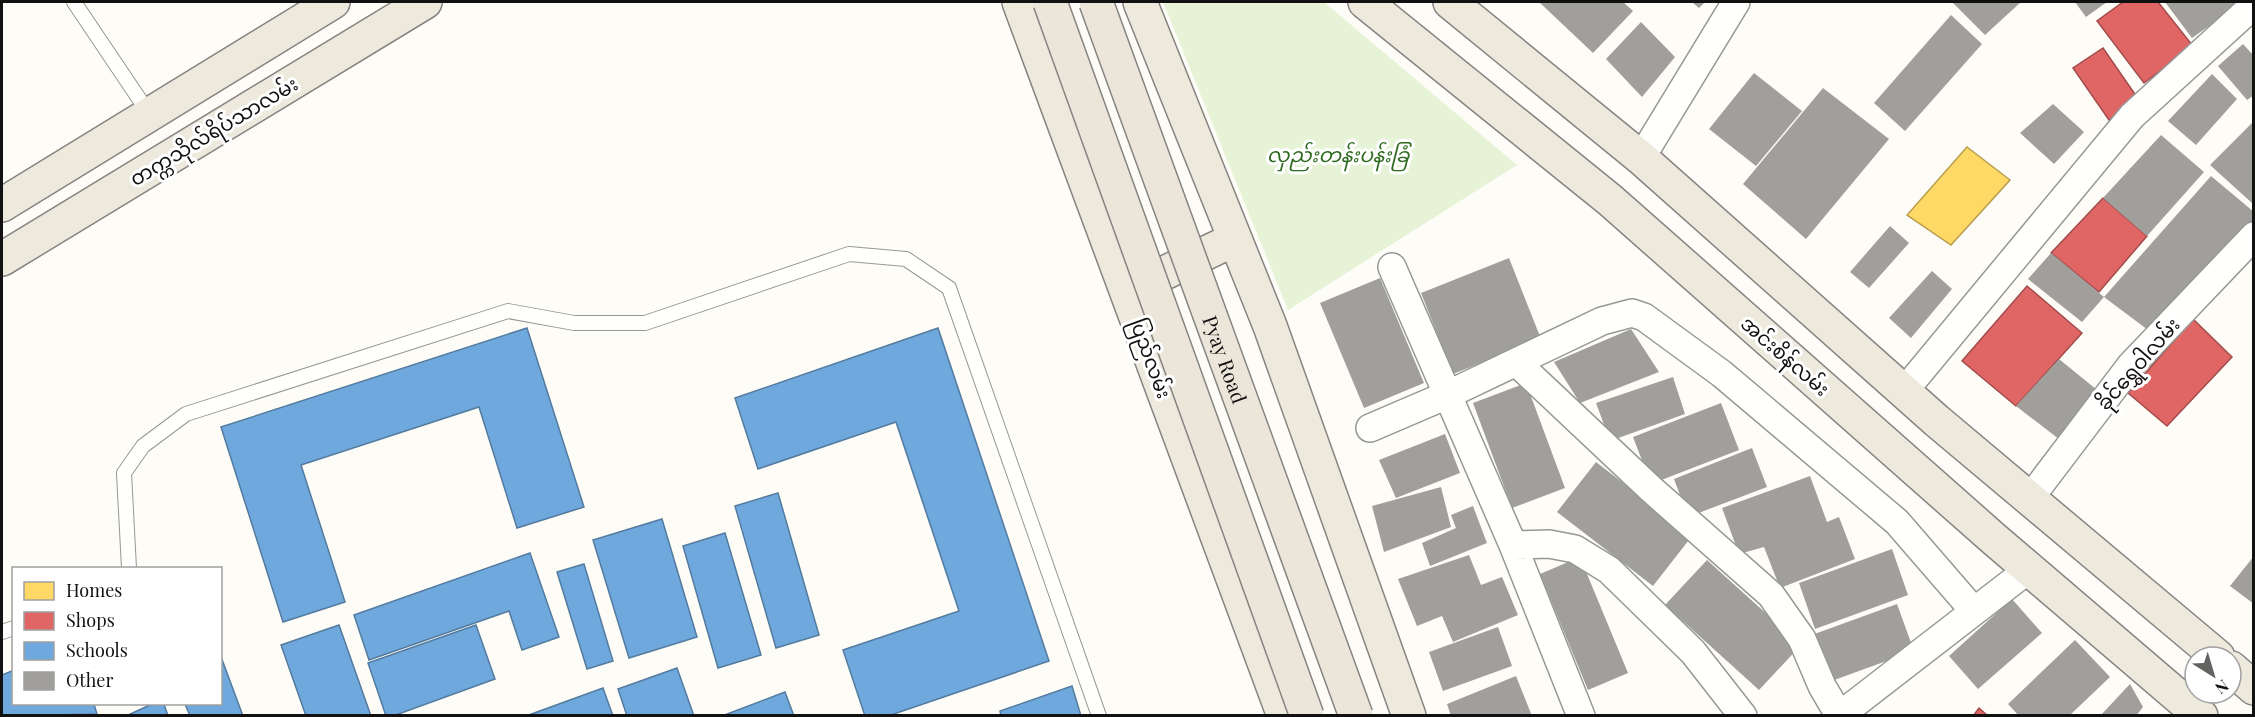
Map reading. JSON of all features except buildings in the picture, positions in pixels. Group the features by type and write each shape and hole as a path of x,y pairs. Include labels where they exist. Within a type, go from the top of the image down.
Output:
{"highway":[{"name":"ပြည်လမ်း","path":"1050,2 1307,716"},
{"name":"Pyay Road","path":"1096,2 1356,716"}],"main road":[{"path":"2,205 333,2"},
{"name":"တက္ကသိုလ်ရိပ်သာလမ်း","path":"2,259 424,2"},
{"name":"ပြည်လမ်း","path":"1019,2 1284,716"},
{"path":"1140,2 1270,327 1409,716"},
{"name":"အင်းစိန်လမ်း","path":"1365,2 1610,200 2029,569 2201,716"},
{"path":"1450,2 1641,158 1905,390 2203,645"},
{"path":"1127,291 1235,239"}],"street":[{"path":"1641,158 1736,2"},
{"path":"1905,390 2133,116 2253,5"},
{"name":"ခိုင်ရွှေဝါလမ်း","path":"2030,498 2131,365 2253,236"},
{"path":"1392,267 1514,545 1581,716"},
{"path":"1370,428 1602,321 1632,313 1644,317 1722,374 1897,522 1974,611"},
{"path":"1516,362 1651,489 1771,595 1802,639 1822,686 1839,715 2029,569"},
{"path":"1514,545 1549,544 1575,549 1609,570 1693,652 1743,716"}],"lane":[{"path":"74,2 150,115"},
{"path":"129,567 124,473 143,446 186,414 508,311 574,323 645,323 849,254 906,259 949,288 1099,716"}],"green space":[{"name":"လှည်းတန်းပန်းခြံ","path":"1163,2 1324,2 1517,165 1288,310"}]}
